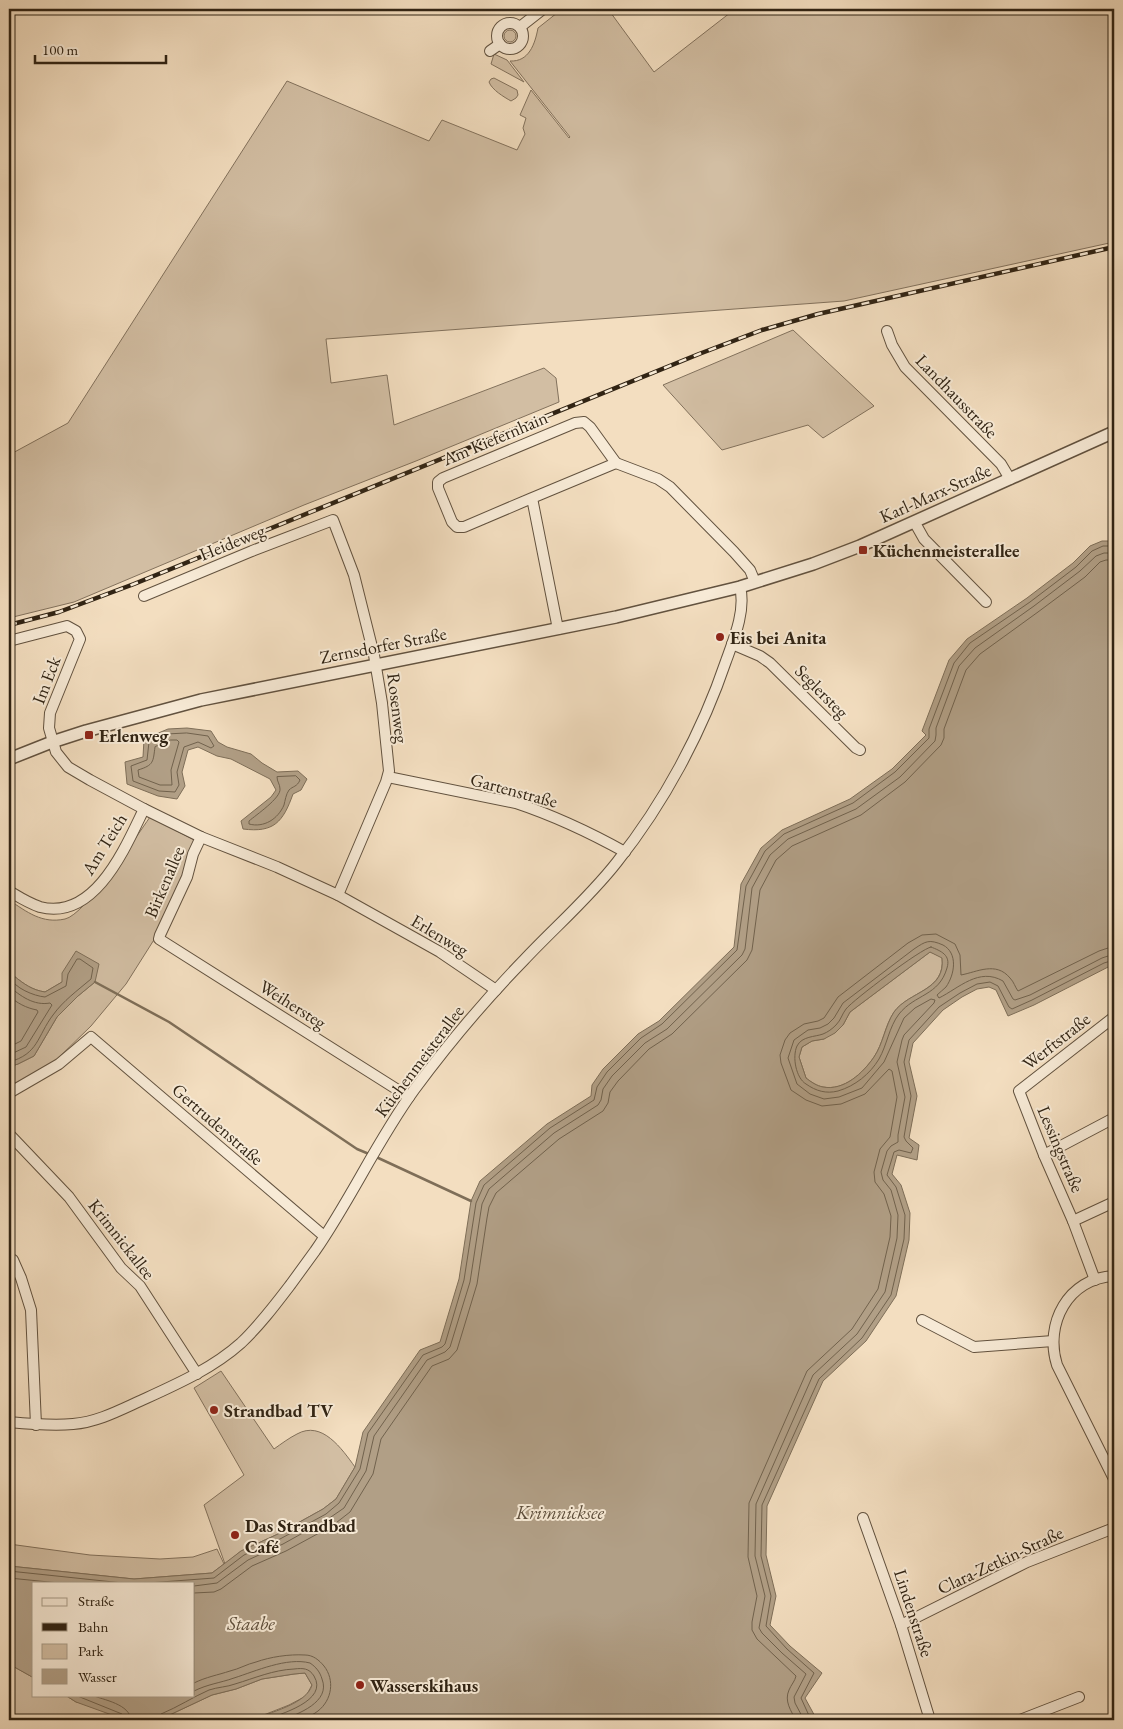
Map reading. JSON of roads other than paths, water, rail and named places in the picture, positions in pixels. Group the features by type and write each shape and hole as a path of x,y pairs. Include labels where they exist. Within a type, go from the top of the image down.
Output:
{"street":[{"path":"520,27 543,9"},
{"path":"513,23 520,27 524,35 518,47 510,49 500,44 497,36 502,26 513,23"},
{"path":"490,51 500,44"},
{"name":"Landhausstraße","path":"887,331 892,345 905,367 1001,464 1010,479"},
{"name":"Am Kiefernhain","path":"575,422 584,422 590,426 616,463 532,498 464,527 457,527 452,522 438,488 438,482 443,478 575,422"},
{"name":"Karl-Marx-Straße","path":"768,578 853,549 1114,432"},
{"path":"616,463 658,479 670,487 734,552 750,570 755,582"},
{"path":"532,498 558,629"},
{"name":"Heideweg","path":"144,596 333,520"},
{"name":"Rosenweg","path":"333,520 354,575 376,664 389,771 338,895"},
{"path":"915,522 924,540 986,602"},
{"name":"Zernsdorfer Straße","path":"9,759 52,742 181,704 654,609 768,578"},
{"name":"Küchenmeisterallee","path":"9,1422 36,1425 74,1424 101,1419 197,1374 240,1344 268,1314 324,1236 378,1144 409,1097 456,1035 483,1003 573,912 625,852 648,819 685,758 714,698 742,608 740,587"},
{"name":"Im Eck","path":"9,641 67,626 76,631 80,639 50,713 49,728 52,742"},
{"name":"Seglersteg","path":"732,644 770,663 860,750"},
{"name":"Erlenweg","path":"52,742 56,752 68,767 200,837 277,867 338,895 440,952 496,990"},
{"name":"Gartenstraße","path":"388,777 534,809 581,828 625,852"},
{"name":"Am Teich","path":"9,891 40,907 61,908 77,904 95,890 105,879 124,848 144,809"},
{"name":"Birkenallee","path":"159,939 187,877 200,837"},
{"name":"Weihersteg","path":"159,939 409,1097"},
{"name":"Werftstraße","path":"1019,1091 1114,1017"},
{"name":"Gertrudenstraße","path":"9,1093 59,1064 91,1037 324,1236"},
{"name":"Lessingstraße","path":"1019,1091 1044,1155 1073,1220 1094,1280"},
{"path":"1044,1155 1114,1118"},
{"name":"Krimnickallee","path":"9,1134 69,1197 121,1268 140,1286 197,1374"},
{"name":"Lessingstraße","path":"1073,1220 1114,1202"},
{"path":"9,1261 13,1260 21,1278 30,1310 36,1425"},
{"path":"1114,1276 1094,1280 1080,1288 1064,1305 1057,1319 1053,1341 1058,1366 1114,1479"},
{"path":"922,1320 974,1347 1053,1341"},
{"name":"Lindenstraße","path":"863,1518 901,1625 930,1720"},
{"name":"Clara-Zetkin-Straße","path":"901,1625 1028,1562 1114,1528"},
{"path":"1026,1719 1079,1697"}],"water":[{"name":"Krimnicksee","path":"1102,541 1114,541 1114,964 1034,1005 1008,1016 996,990 989,987 977,989 943,1010 913,1043 909,1062 917,1096 909,1138 919,1145 917,1160 897,1155 892,1174 901,1185 910,1213 909,1240 896,1296 866,1341 823,1381 767,1506 766,1555 776,1596 770,1625 790,1646 822,1673 805,1698 817,1720 251,1720 286,1707 303,1698 309,1692 312,1685 305,1673 262,1679 236,1689 212,1695 161,1719 123,1719 76,1702 67,1696 195,1696 195,1582 32,1582 32,1677 9,1664 9,1566 134,1579 212,1573 241,1551 278,1534 323,1509 336,1499 355,1467 363,1432 420,1350 440,1342 459,1279 471,1201 480,1181 547,1124 591,1096 592,1085 603,1069 638,1034 659,1021 734,947 741,884 761,848 782,830 850,799 892,769 926,735 922,731 949,660 967,639 1027,598 1073,563 1090,546","holes":["930,952 942,958 942,969 933,984 908,999 894,1012 877,1052 859,1075 852,1080 831,1088 819,1086 806,1078 799,1057 802,1047 812,1041 824,1039 835,1033 843,1025 850,1012"]},
{"path":"187,728 211,731 218,742 227,747 251,754 277,772 298,771 307,779 301,790 293,794 285,812 276,824 254,830 243,829 241,821 271,797 276,790 270,779 231,759 217,756 198,747 188,750 182,772 185,786 177,799 158,796 127,784 125,762 143,757 144,739 168,729"},
{"path":"9,949 14,962 14,976 28,986 45,992 62,982 62,973 76,951 99,964 95,982 57,1017 34,1056 9,1067"}],"waterway":[{"path":"95,982 169,1022 357,1149 369,1154"},
{"path":"374,1156 471,1201"}],"railway":[{"path":"9,625 59,612 134,584 762,330 818,314 1114,247"}],"place":[{"name":"Küchenmeisterallee","path":"863,550"},
{"name":"Eis bei Anita","path":"720,637"},
{"name":"Erlenweg","path":"89,735"},
{"name":"Strandbad TV","path":"214,1410"},
{"name":"Das Strandbad Café","path":"235,1535"},
{"name":"Wasserskihaus","path":"360,1685"}],"water label":[{"name":"Staabe","path":"251,1623"}]}
